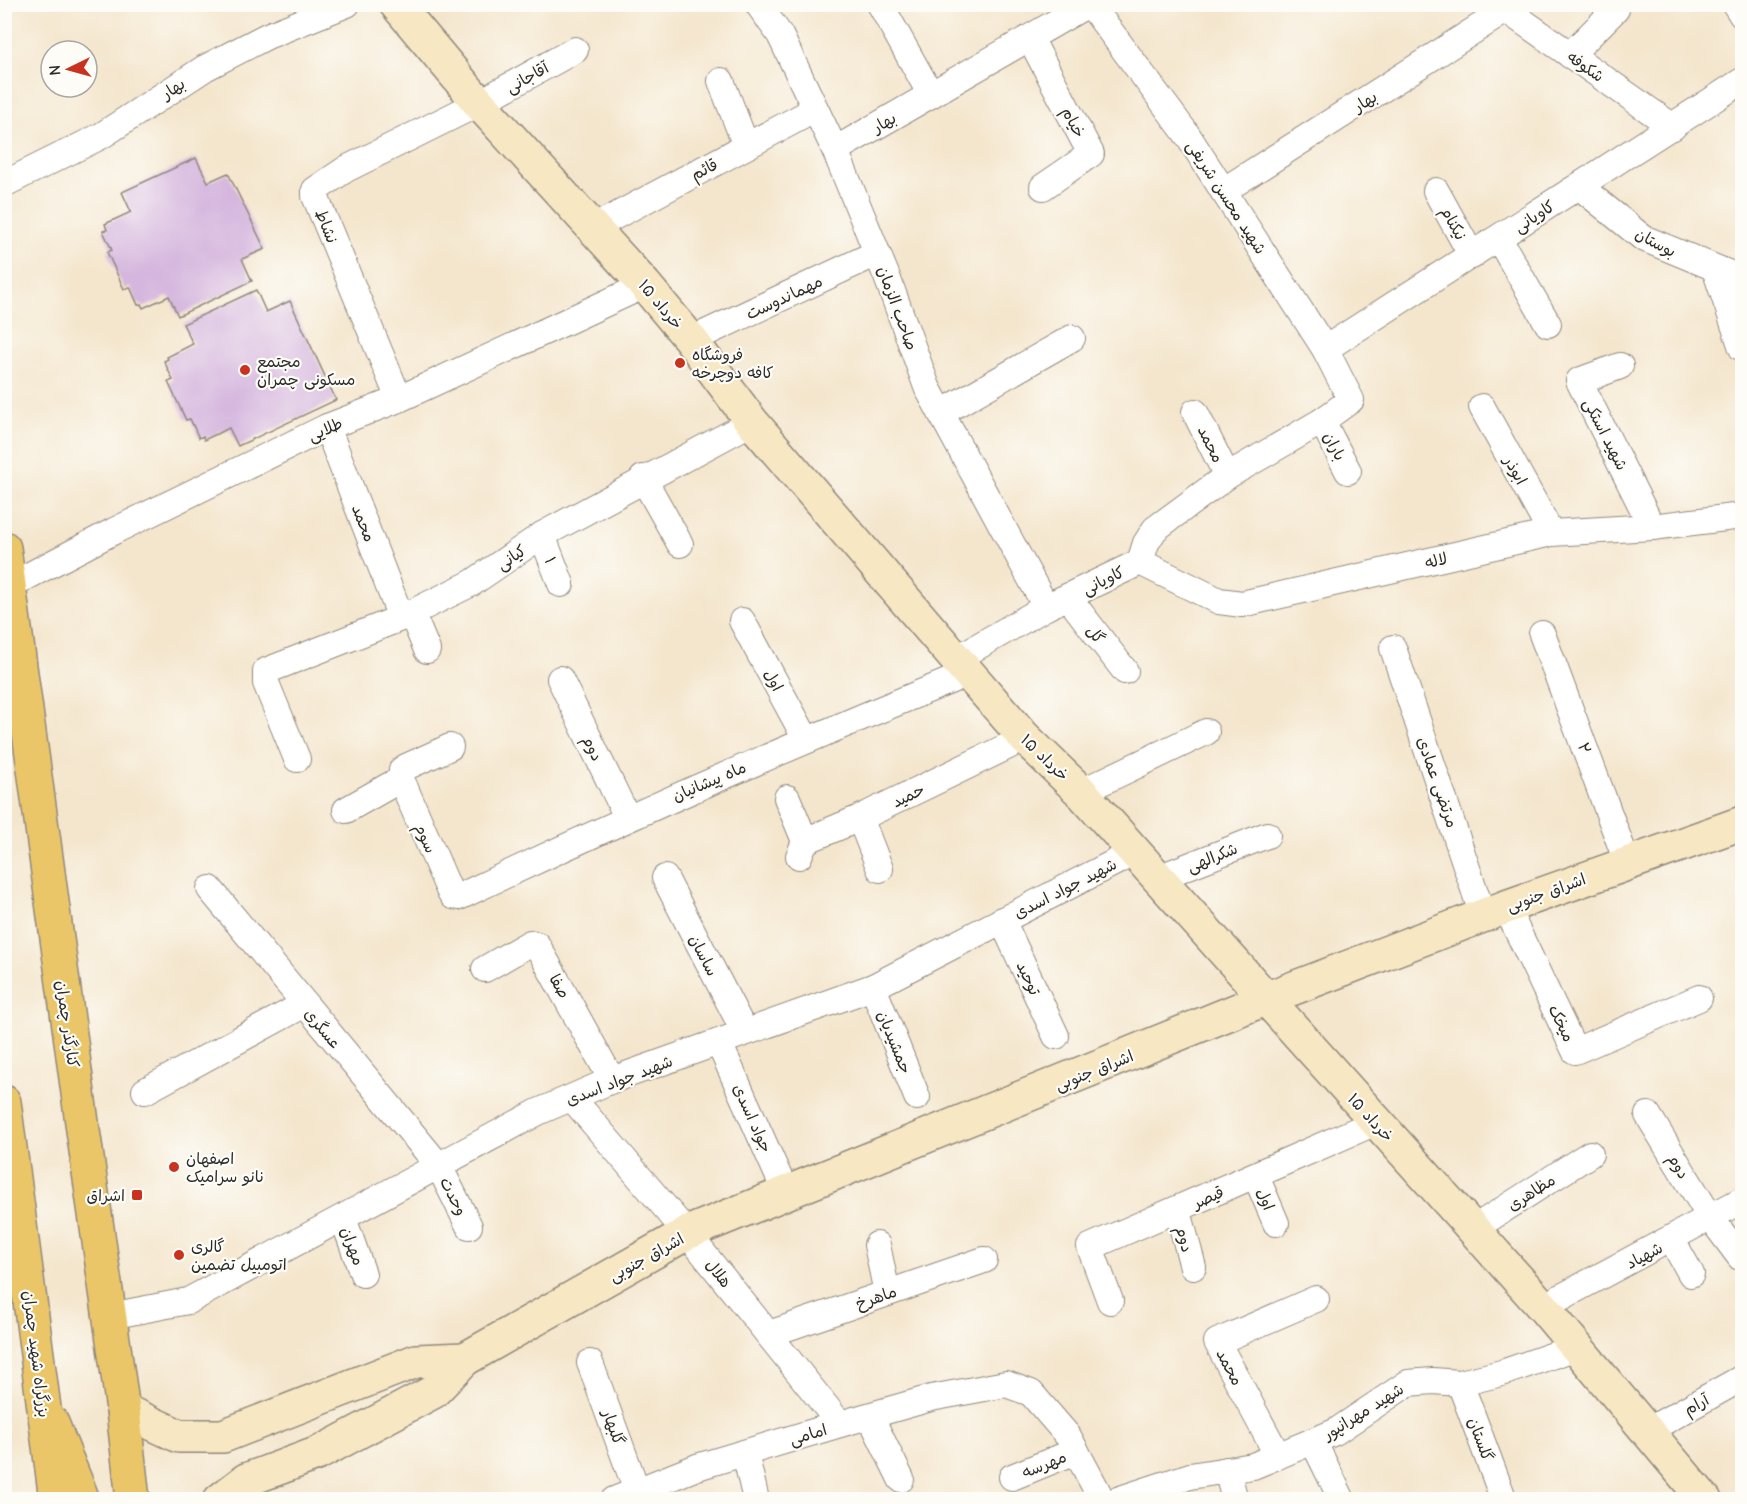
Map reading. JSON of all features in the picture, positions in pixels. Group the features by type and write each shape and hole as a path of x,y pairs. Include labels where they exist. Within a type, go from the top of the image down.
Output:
{"main road":[{"name":"کنارگذر چمران","path":"4,548 11,585 123,1410 133,1500"},
{"name":"بزرگراه شهید چمران","path":"4,1102 56,1500"},
{"path":"43,1402 82,1500"}],"street":[{"name":"بهار","path":"4,184 101,136 205,68 267,36 347,4"},
{"name":"۱۵ خرداد","path":"396,4 478,103 645,285 691,340 752,422 962,666 1025,738 1082,792 1265,999 1544,1307 1649,1430 1705,1500"},
{"name":"صاحب الزمان","path":"758,4 780,35 835,150 877,253 927,387 1057,602"},
{"path":"880,4 931,95"},
{"name":"بهار","path":"835,150 1089,4"},
{"name":"شهید محسن شریفی","path":"1089,4 1186,133 1325,349 1351,400"},
{"path":"1735,4 1743,15"},
{"name":"بهار","path":"1223,191 1502,7"},
{"name":"شکوفه","path":"1502,7 1673,127"},
{"path":"1570,55 1616,9"},
{"name":"خیام","path":"1030,38 1091,154 1043,187"},
{"name":"آقاجانی","path":"478,103 575,50"},
{"path":"721,81 746,147"},
{"name":"کاویانی","path":"1325,349 1743,81"},
{"name":"نشاط","path":"399,399 315,196 315,190 346,169 478,103"},
{"name":"قائم","path":"593,228 814,110"},
{"name":"بوستان","path":"1580,187 1642,238 1743,279"},
{"name":"نیکنام","path":"1437,191 1472,256"},
{"path":"1499,239 1548,324"},
{"name":"مهماندوست","path":"691,340 877,253"},
{"path":"1715,269 1743,348"},
{"name":"طلایی","path":"11,585 114,531 327,427 399,399 645,285"},
{"path":"941,413 1072,338"},
{"name":"شهید استکی","path":"1620,366 1580,381 1652,526"},
{"name":"کاویانی","path":"962,666 1057,602 1140,562 1146,543 1155,529 1227,476 1322,421 1351,400"},
{"name":"ابوذر","path":"1482,407 1551,533"},
{"name":"محمد","path":"1195,412 1227,476"},
{"name":"باران","path":"1322,421 1348,471"},
{"name":"کیانی","path":"297,759 264,677 266,671 406,616 472,583 542,535 643,478 752,422"},
{"name":"محمد","path":"327,427 406,616 427,650"},
{"path":"643,478 680,544"},
{"name":"لاله","path":"1140,562 1219,601 1242,604 1551,533 1652,526 1743,516"},
{"name":"۱","path":"542,535 561,584"},
{"name":"گل","path":"1057,602 1125,671"},
{"name":"اول","path":"742,621 806,739"},
{"name":"۲","path":"1542,634 1627,862"},
{"name":"مرتضی عمادی","path":"1393,648 1495,911"},
{"name":"ماه پیشانیان","path":"453,896 459,897 627,817 806,739 962,666"},
{"name":"دوم","path":"560,679 627,817"},
{"path":"1082,792 1206,732"},
{"name":"حمید","path":"787,798 802,849 860,818 1025,738"},
{"path":"346,810 401,779 402,770 406,767 450,747"},
{"name":"سوم","path":"401,779 453,896"},
{"path":"860,818 880,869"},
{"name":"اشراق جنوبی","path":"220,1500 246,1480 319,1453 433,1392 465,1359 687,1233 1265,999 1627,862 1743,823"},
{"name":"شکرالهی","path":"1158,878 1267,835"},
{"name":"شهید جواد اسدی","path":"110,1316 188,1301 538,1112 612,1080 719,1043 744,1031 802,1014 873,987 1135,852"},
{"name":"ساسان","path":"665,879 744,1031"},
{"name":"عسگری","path":"210,889 303,1005 439,1166"},
{"name":"میخک","path":"1495,911 1575,1051 1699,998"},
{"name":"توحید","path":"1002,920 1056,1036"},
{"name":"صفا","path":"485,969 530,944 537,945 612,1080"},
{"name":"جمشیدیان","path":"873,987 917,1097"},
{"path":"145,1091 303,1005"},
{"name":"جواد اسدی","path":"719,1043 786,1193"},
{"name":"هلال","path":"572,1098 687,1233 840,1424"},
{"name":"دوم","path":"1648,1115 1710,1217"},
{"name":"قیصر","path":"1110,1301 1090,1248 1376,1122"},
{"name":"مظاهری","path":"1473,1229 1590,1154"},
{"name":"وحدت","path":"439,1166 469,1226"},
{"name":"اول","path":"1256,1176 1276,1223"},
{"name":"شهیاد","path":"1544,1307 1743,1200"},
{"name":"دوم","path":"1178,1211 1193,1267"},
{"path":"1710,1217 1740,1257"},
{"name":"مهران","path":"343,1218 363,1274"},
{"path":"1672,1240 1691,1275"},
{"path":"877,1245 887,1293"},
{"name":"ماهرخ","path":"769,1334 984,1260"},
{"name":"محمد","path":"1278,1456 1217,1342 1316,1299"},
{"name":"شهید مهرانپور","path":"1117,1500 1190,1476 1253,1466 1278,1456 1335,1432 1408,1383 1433,1381 1460,1383 1502,1373 1577,1347"},
{"name":"اشراق جنوبی","path":"123,1410 179,1436 223,1436 416,1361 465,1359"},
{"name":"گلبهار","path":"590,1363 626,1495"},
{"name":"آرام","path":"1649,1430 1743,1378"},
{"name":"گلستان","path":"1460,1383 1502,1495"},
{"name":"امامی","path":"626,1495 698,1467 840,1424 930,1398 1006,1384 1031,1393 1068,1436 1076,1451"},
{"path":"870,1416 901,1479"},
{"path":"1313,1441 1342,1500"},
{"path":"1076,1451 1102,1500"},
{"name":"مهرسه","path":"1012,1477 1076,1451"},
{"path":"745,1453 756,1500"},
{"path":"1227,1470 1235,1500"}],"building":[{"path":"196,158 208,182 228,173 265,249 242,259 252,281 178,316 169,296 143,308 141,304 138,305 130,287 124,289 107,252 112,250 103,231 107,230 105,224 131,212 122,192"},
{"name":"مجتمع مسکونی چمران","path":"256,290 266,312 290,301 336,400 238,446 229,428 204,440 203,436 199,438 190,419 186,420 168,382 173,380 164,361 168,359 167,357 193,344 183,324"}],"place":[{"name":"فروشگاه کافه دوچرخه","path":"680,363"},
{"name":"مجتمع مسکونی چمران","path":"245,370"},
{"name":"اصفهان نانو سرامیک","path":"174,1167"},
{"name":"اشراق","path":"137,1195"},
{"name":"گالری اتومبیل تضمین","path":"179,1255"}]}
